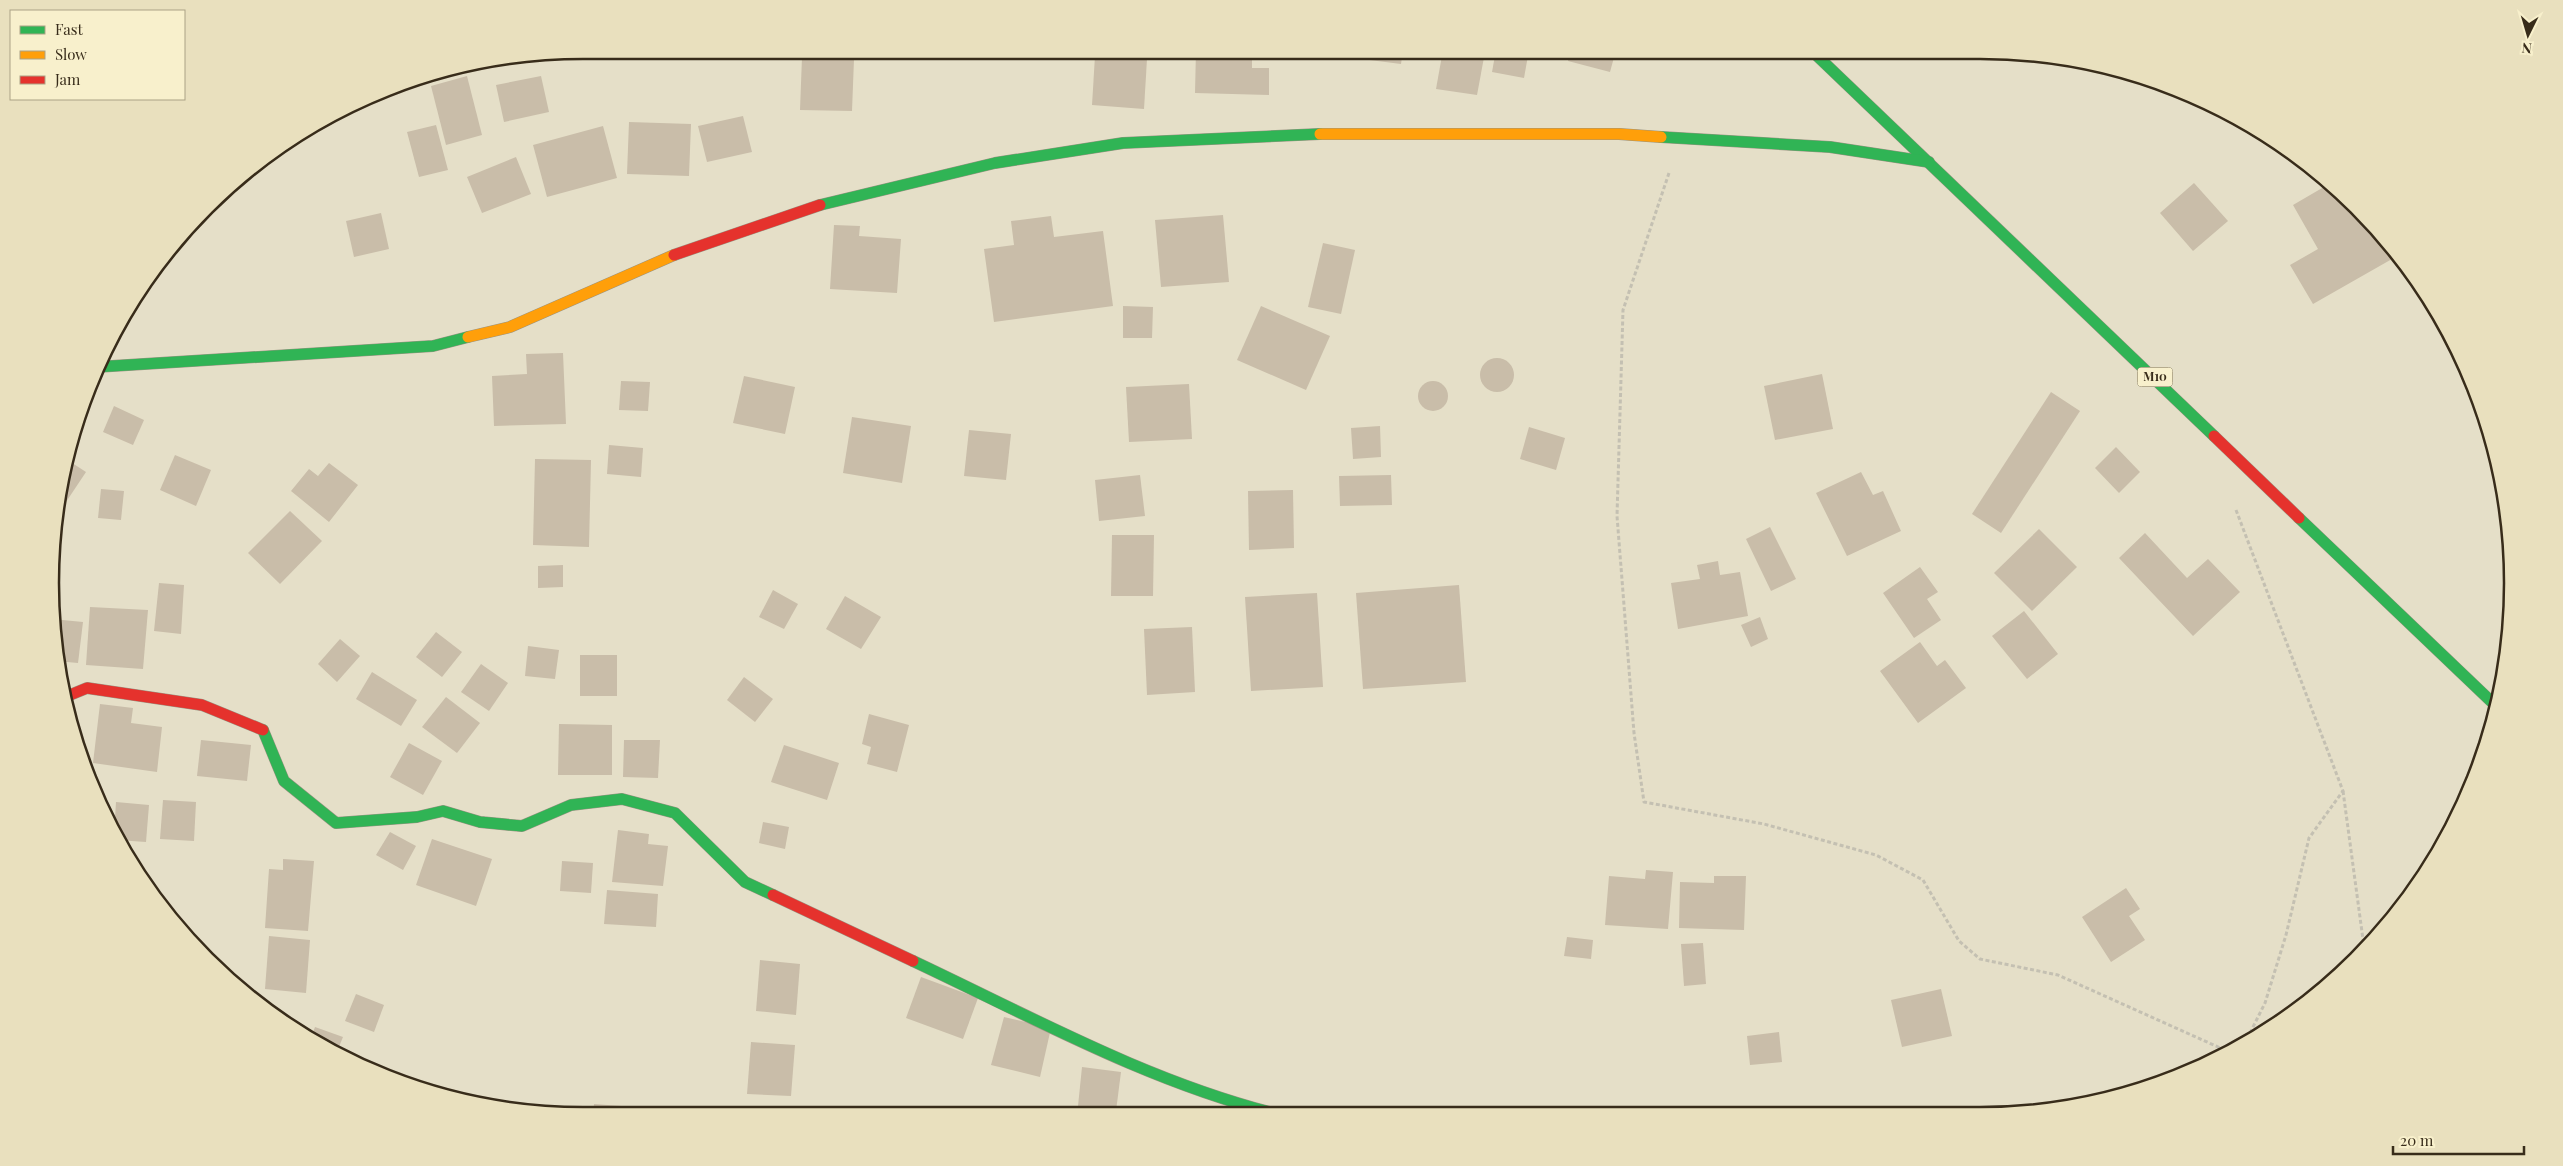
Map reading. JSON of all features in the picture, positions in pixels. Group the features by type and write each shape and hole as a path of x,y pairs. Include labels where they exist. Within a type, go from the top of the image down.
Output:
{"main road":[{"name":"M10","path":"1820,59 2490,701"},
{"path":"106,366 433,346 510,327 670,256 834,200 995,163 1123,143 1288,134 1619,134 1830,147 1929,162"},
{"path":"71,694 87,688 125,692 202,705 262,729 284,781 336,822 417,817 443,811 480,822 522,826 571,805 622,799 675,813 746,882 851,934 1089,1042 1156,1076 1248,1107"}],"path":[{"path":"1681,137 1623,310 1617,516 1634,733 1644,802 1764,824 1876,855 1923,880 1959,941 1980,959 2058,975 2221,1048"},
{"path":"2235,506 2343,791 2363,941"},
{"path":"2251,1032 2265,1003 2286,935 2308,838 2343,791"}],"building":[{"path":"802,59 854,59 852,111 800,110"},
{"path":"1095,59 1147,59 1144,109 1092,105"},
{"path":"1196,59 1252,59 1252,68 1269,68 1269,95 1195,93"},
{"path":"1362,59 1402,59 1401,64"},
{"path":"1441,59 1484,59 1477,95 1436,89"},
{"path":"1494,59 1527,59 1524,78 1492,72"},
{"path":"1569,59 1614,59 1610,72 1568,61"},
{"path":"467,76 482,135 446,145 431,86"},
{"path":"541,76 549,112 504,122 496,85"},
{"path":"743,116 752,152 707,162 698,126"},
{"path":"629,122 691,124 689,176 627,174"},
{"path":"436,125 448,170 419,177 407,132"},
{"path":"603,126 617,178 547,197 533,145"},
{"path":"516,157 531,194 482,213 467,177"},
{"path":"2194,183 2228,221 2193,251 2160,213"},
{"path":"2324,187 2351,212 2392,259 2313,304 2290,265 2318,249 2293,205"},
{"path":"381,213 389,249 354,257 346,221"},
{"path":"1223,215 1229,282 1161,287 1155,220"},
{"path":"1051,216 1054,237 1103,231 1113,306 994,322 984,249 1014,245 1011,221"},
{"path":"834,225 860,226 859,236 901,239 897,293 830,289"},
{"path":"1323,243 1355,250 1341,314 1308,307"},
{"path":"1123,306 1153,307 1152,338 1123,338"},
{"path":"1261,306 1330,336 1306,390 1237,360"},
{"path":"563,353 566,424 494,426 492,376 527,374 526,354"},
{"path":"1497,358 1509,363 1514,375 1509,387 1497,392 1485,387 1480,375 1485,363"},
{"path":"1822,374 1833,429 1775,440 1764,386"},
{"path":"744,376 795,387 785,434 733,423"},
{"path":"621,381 650,382 648,411 619,410"},
{"path":"1433,381 1444,385 1448,396 1444,407 1433,411 1422,407 1418,396 1422,385"},
{"path":"1189,384 1192,439 1129,442 1126,387"},
{"path":"2051,392 2080,411 2001,533 1972,514"},
{"path":"114,406 144,420 133,445 103,432"},
{"path":"852,417 911,426 902,483 843,473"},
{"path":"1380,426 1381,457 1353,459 1351,428"},
{"path":"1529,427 1565,438 1556,470 1520,459"},
{"path":"969,430 1011,434 1006,480 964,476"},
{"path":"609,445 643,448 641,477 607,474"},
{"path":"2116,447 2140,472 2119,493 2095,468"},
{"path":"175,455 211,470 196,506 160,490"},
{"path":"535,459 591,460 589,547 533,545"},
{"path":"329,463 358,485 329,522 291,491 309,469 318,476"},
{"path":"73,464 86,472 65,503"},
{"path":"1861,472 1873,495 1883,491 1901,531 1847,556 1816,493"},
{"path":"1140,475 1145,516 1099,521 1095,480"},
{"path":"1391,475 1392,505 1340,506 1339,476"},
{"path":"101,489 124,491 121,520 98,518"},
{"path":"1293,490 1294,548 1249,550 1248,491"},
{"path":"290,511 322,541 280,584 248,553"},
{"path":"1770,527 1796,579 1771,591 1746,539"},
{"path":"2039,529 2077,567 2032,611 1994,573"},
{"path":"2145,533 2187,578 2208,559 2240,592 2193,636 2119,558"},
{"path":"1112,535 1154,535 1153,596 1111,596"},
{"path":"1718,561 1720,575 1740,572 1748,616 1678,629 1671,583 1700,579 1697,565"},
{"path":"563,565 563,587 538,588 538,566"},
{"path":"1920,567 1938,592 1927,599 1941,620 1914,638 1883,593"},
{"path":"159,583 184,585 181,634 154,631"},
{"path":"1459,585 1466,682 1363,689 1356,593"},
{"path":"773,590 798,604 784,629 759,617"},
{"path":"1317,593 1323,687 1251,691 1245,597"},
{"path":"845,596 881,617 861,649 826,629"},
{"path":"90,607 148,610 143,669 86,665"},
{"path":"2024,611 2058,654 2027,679 1992,636"},
{"path":"1760,617 1768,639 1751,647 1741,625"},
{"path":"60,620 83,622 78,663 65,662"},
{"path":"1192,627 1195,692 1147,695 1144,629"},
{"path":"436,632 462,652 442,677 416,657"},
{"path":"340,639 360,656 337,682 318,664"},
{"path":"1920,642 1937,666 1945,660 1966,688 1918,723 1880,671"},
{"path":"528,646 559,650 555,679 525,676"},
{"path":"580,655 617,655 617,696 580,696"},
{"path":"481,664 508,683 489,711 461,692"},
{"path":"372,672 417,700 401,726 356,699"},
{"path":"744,677 773,699 755,722 727,700"},
{"path":"446,697 480,723 457,753 422,727"},
{"path":"100,704 133,708 131,723 162,727 157,772 93,763"},
{"path":"869,714 909,725 897,772 867,764 871,747 862,744"},
{"path":"559,724 612,725 612,775 558,775"},
{"path":"201,740 251,745 247,781 197,776"},
{"path":"624,740 660,740 658,778 623,777"},
{"path":"409,743 442,761 423,795 390,777"},
{"path":"784,745 839,763 827,800 771,782"},
{"path":"163,800 196,802 194,841 160,839"},
{"path":"116,802 149,805 146,842 127,841 115,819"},
{"path":"763,822 789,827 785,849 759,843"},
{"path":"618,830 649,834 648,844 668,846 663,886 612,882"},
{"path":"390,832 416,846 403,870 376,855"},
{"path":"432,839 492,859 476,906 416,885"},
{"path":"283,859 314,861 308,931 265,928 269,869 283,870"},
{"path":"562,861 593,863 591,893 560,891"},
{"path":"1646,870 1673,872 1668,929 1605,925 1609,876 1645,879"},
{"path":"1714,876 1746,876 1744,930 1679,928 1680,882 1714,883"},
{"path":"2126,888 2140,909 2129,916 2145,940 2111,962 2082,917"},
{"path":"607,890 658,894 656,927 604,924"},
{"path":"269,936 310,940 306,993 265,989"},
{"path":"1567,937 1593,940 1591,959 1564,956"},
{"path":"1703,943 1706,984 1684,986 1681,944"},
{"path":"760,960 800,964 796,1015 756,1011"},
{"path":"921,977 978,998 963,1039 906,1018"},
{"path":"1941,989 1952,1036 1902,1047 1891,1000"},
{"path":"356,994 384,1005 374,1032 345,1021"},
{"path":"1004,1017 1051,1028 1040,1077 991,1065"},
{"path":"315,1027 343,1037 339,1047 313,1032"},
{"path":"1779,1032 1782,1062 1750,1065 1747,1036"},
{"path":"751,1042 795,1045 791,1096 747,1094"},
{"path":"1082,1067 1121,1072 1117,1107 1078,1106"},
{"path":"594,1104 635,1107 594,1107"}],"traffic: fast":[{"path":"1820,59 2214,436"},
{"path":"820,205 995,163 1123,143 1320,134"},
{"path":"1661,137 1830,147 1929,162"},
{"path":"106,366 433,346 468,337"},
{"path":"2299,518 2490,701"},
{"path":"263,730 284,781 336,823 417,817 443,811 480,822 522,826 571,805 622,799 675,813 745,882 773,895"},
{"path":"913,961 1047,1026 1137,1066 1229,1101 1251,1107"}],"traffic: slow":[{"path":"1320,134 1619,134 1661,137"},
{"path":"468,337 510,327 674,255"}],"traffic: jam":[{"path":"674,255 820,205"},
{"path":"2214,436 2299,518"},
{"path":"71,694 87,688 202,705 263,730"},
{"path":"773,895 913,961"}]}
